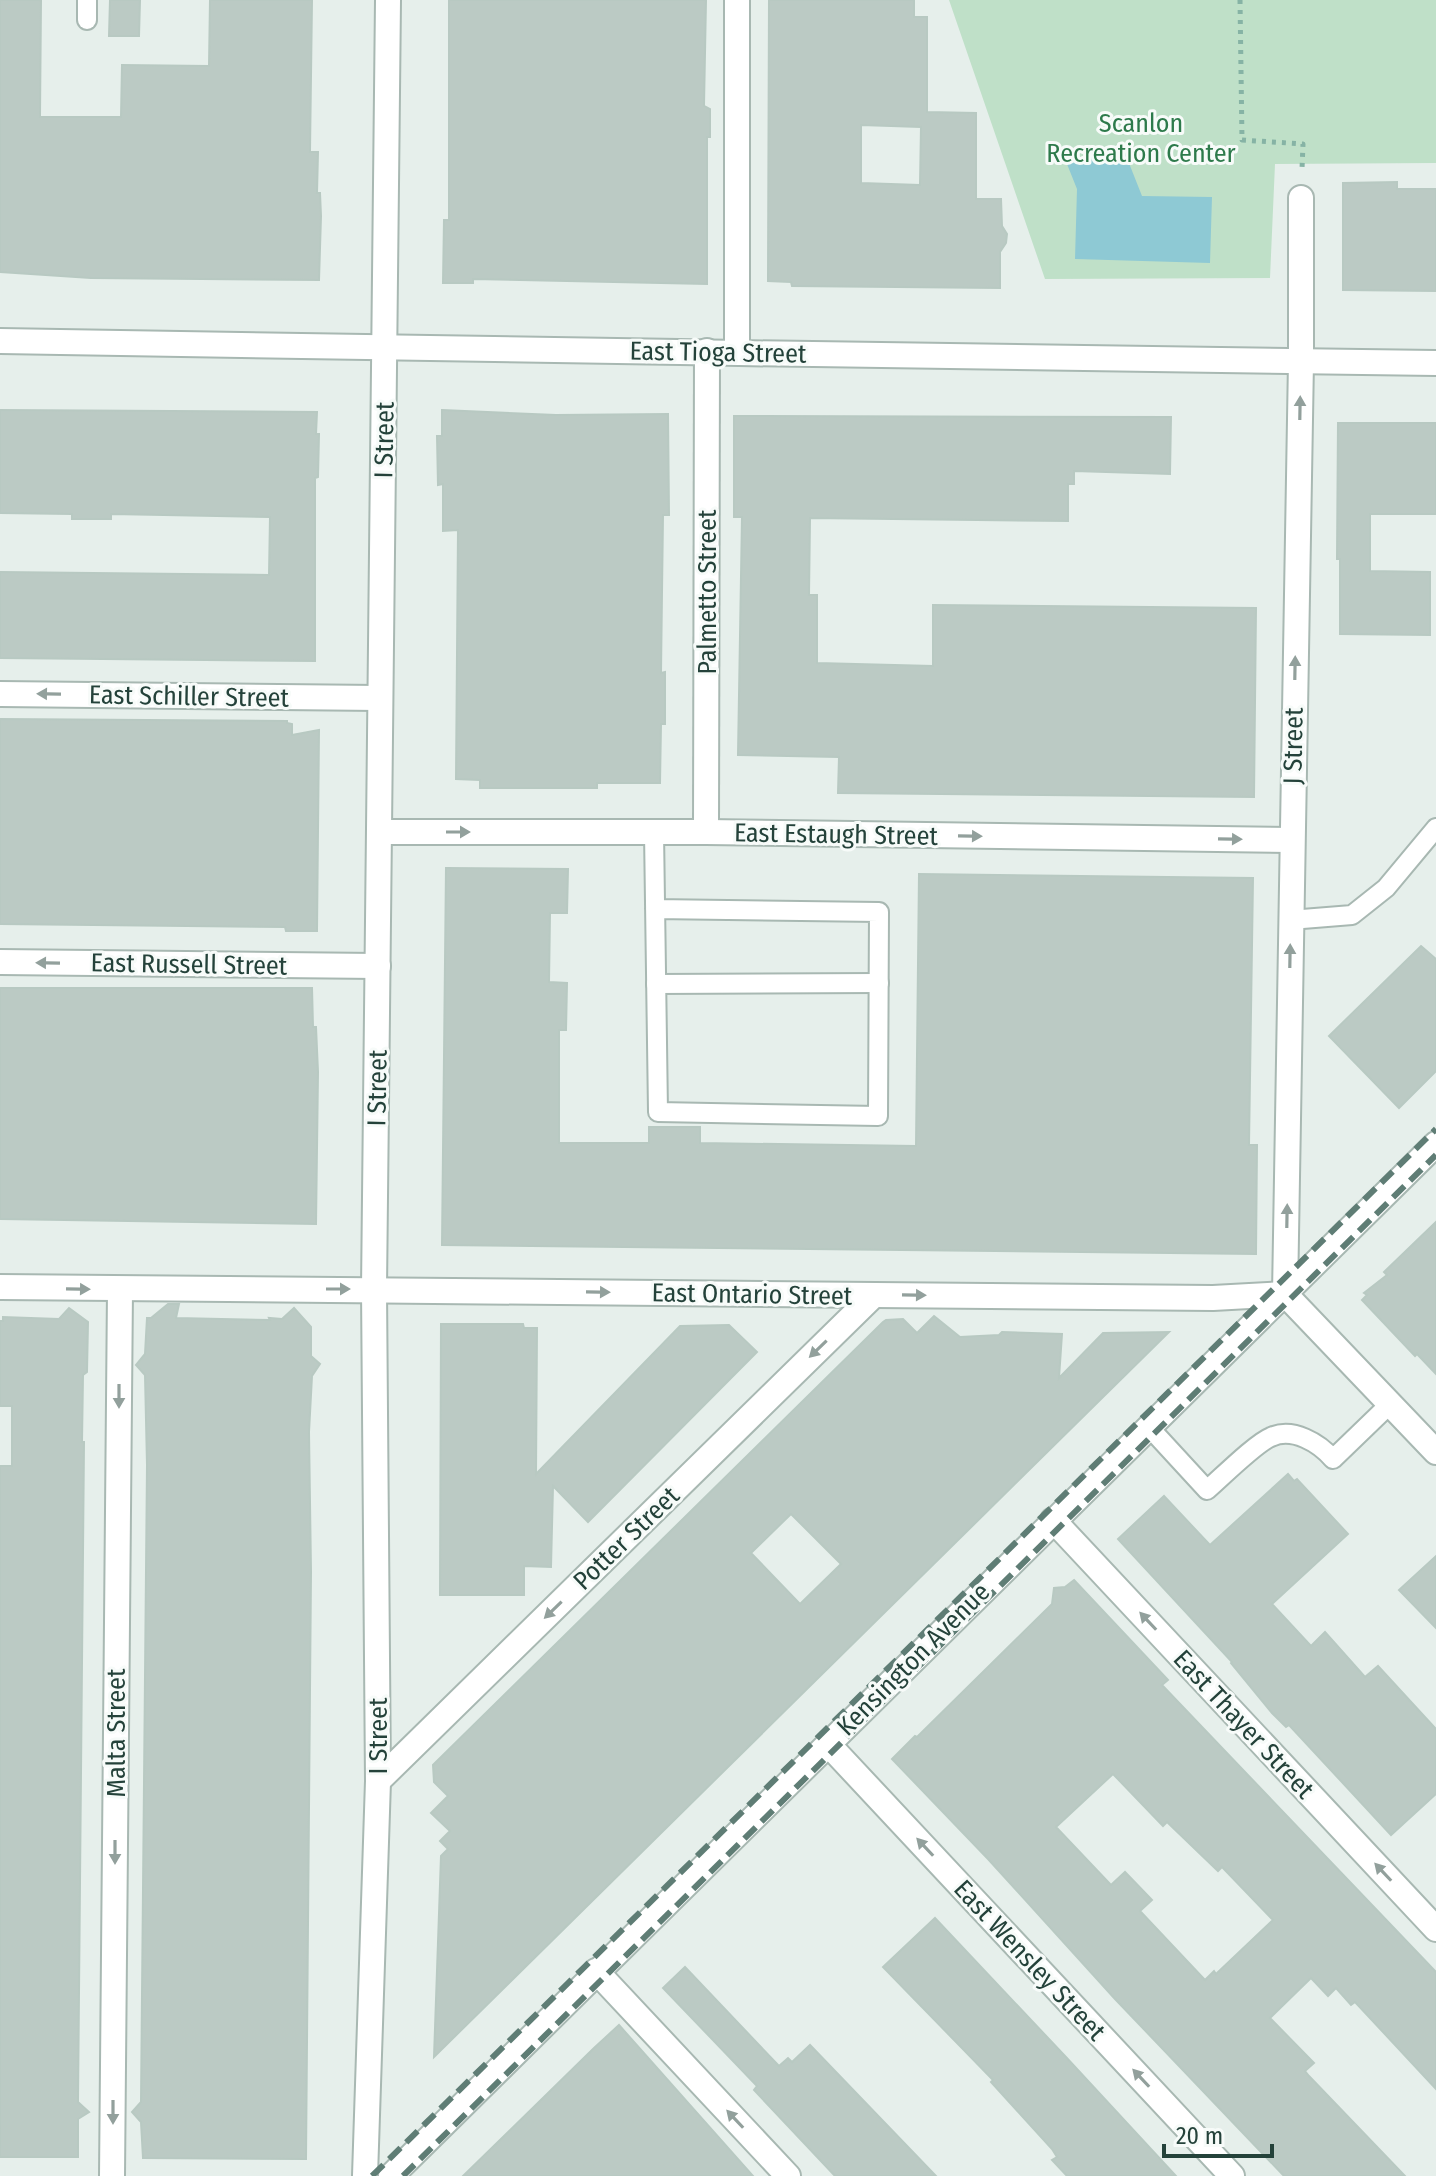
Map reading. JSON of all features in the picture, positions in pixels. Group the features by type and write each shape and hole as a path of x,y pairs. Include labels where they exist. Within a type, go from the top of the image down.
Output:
{"street":[{"name":"I Street","path":"365,2176 378,1781 374,1289 388,0"},
{"path":"737,0 737,352"},
{"name":"J Street","path":"1285,1294 1301,198"},
{"name":"East Tioga Street","path":"0,341 386,350 707,351 1436,363"},
{"name":"Palmetto Street","path":"706,832 707,351"},
{"name":"East Schiller Street","path":"0,694 379,698"},
{"name":"East Estaugh Street","path":"380,832 706,832 1291,840"},
{"name":"East Russell Street","path":"0,962 378,966"},
{"name":"Kensington Avenue","path":"391,2176 1436,1144"},
{"name":"East Ontario Street","path":"0,1287 1213,1298 1285,1294"},
{"name":"Malta Street","path":"112,2176 120,1290"},
{"path":"1285,1294 1436,1452"},
{"name":"Potter Street","path":"378,1781 874,1295"},
{"name":"East Thayer Street","path":"1053,1520 1436,1929"},
{"name":"East Wensley Street","path":"828,1744 1232,2176"},
{"path":"596,1971 788,2176"}],"lane":[{"path":"87,0 87,20"},
{"path":"1290,920 1352,915 1386,888 1436,828"},
{"path":"654,832 655,909 656,984 658,1112 878,1116 879,912 655,909"},
{"path":"656,984 879,983"},
{"path":"1149,1427 1207,1490 1270,1437 1284,1434 1305,1438 1322,1447 1333,1459 1390,1404"}],"path":[{"path":"1240,0 1242,140 1303,144 1301,198"}],"green space":[{"name":"Scanlon Recreation Center","path":"949,0 1436,0 1436,163 1275,164 1270,278 1045,279"}],"water":[{"path":"1123,148 1142,196 1212,197 1210,263 1075,259 1077,189 1067,164"}],"building":[{"path":"0,0 41,0 40,117 121,117 122,65 209,66 210,0 312,0 310,152 318,152 317,193 320,193 321,216 319,280 91,278 0,272"},
{"path":"110,0 140,0 139,36 109,36"},
{"path":"449,0 706,0 704,106 710,109 710,137 707,137 707,284 473,279 473,283 443,283 444,220 449,220"},
{"path":"769,0 914,0 914,17 927,17 927,112 976,113 976,199 1001,199 1002,226 1007,234 1000,252 1000,288 792,286 791,282 768,281","holes":["861,125 921,127 920,185 861,183"]},
{"path":"1397,182 1397,189 1436,189 1436,291 1343,290 1343,183"},
{"path":"0,410 317,412 315,661 0,658 0,572 269,575 270,517 111,514 111,519 72,519 72,514 0,513"},
{"path":"442,410 556,415 668,414 669,515 663,515 661,673 665,672 665,724 661,724 660,783 597,783 597,788 480,788 480,780 456,779 458,530 443,531 443,484 438,485 437,436 442,436"},
{"path":"734,416 1171,417 1170,474 1074,471 1074,484 1068,484 1068,521 810,518 809,595 817,595 817,663 933,666 933,605 1256,608 1254,797 838,793 839,757 738,755 742,517 734,517"},
{"path":"1338,423 1436,423 1436,514 1370,514 1370,571 1430,572 1430,635 1340,634"},
{"path":"0,719 287,721 292,724 292,735 319,730 317,931 286,931 285,927 0,924"},
{"path":"446,868 568,869 567,913 550,913 549,982 567,983 566,1030 559,1030 559,1143 649,1143 649,1127 700,1127 700,1143 916,1146 919,874 1253,878 1249,1145 1257,1145 1256,1254 442,1245"},
{"path":"1421,946 1436,959 1436,1071 1399,1108 1329,1036"},
{"path":"0,988 312,988 318,1072 316,1224 0,1219"},
{"path":"1436,1222 1436,1374 1362,1300 1367,1295 1364,1293 1387,1275 1384,1272"},
{"path":"168,1304 179,1304 176,1318 282,1319 294,1308 311,1327 311,1356 320,1364 312,1376 309,1432 311,1572 306,2159 143,2158 141,2122 132,2112 141,2102 147,1465 145,1375 136,1365 145,1354 147,1318"},
{"path":"69,1308 88,1322 82,1442 78,2102 89,2112 78,2119 78,2157 0,2157 0,1466 12,1466 12,1406 0,1406 0,1321 3,1317 59,1319"},
{"path":"934,1316 960,1337 999,1335 1002,1332 1062,1334 1059,1378 1103,1333 1169,1332 434,2057 441,1856 448,1849 440,1841 450,1831 431,1813 448,1796 434,1782 433,1765 883,1322 903,1319 917,1333","holes":["791,1514 841,1564 800,1604 751,1553"]},
{"path":"441,1324 523,1324 524,1328 537,1328 536,1474 680,1326 729,1325 757,1352 588,1522 553,1486 551,1567 524,1566 524,1595 440,1595"},
{"path":"1288,1474 1294,1481 1297,1479 1348,1534 1272,1604 1311,1646 1325,1632 1365,1677 1378,1666 1436,1729 1436,1794 1391,1835 1289,1725 1286,1727 1272,1713 1232,1662 1118,1539 1164,1496 1210,1545"},
{"path":"1436,1556 1436,1628 1399,1590"},
{"path":"1074,1580 1168,1680 1162,1685 1436,1972 1436,2089 1355,2002 1351,2005 1336,1988 1328,1996 1311,1978 1270,2018 1314,2063 1305,2071 1309,2076 1405,2176 1284,2176 892,1759 1052,1604 1054,1588 1065,1587","holes":["1113,1774 1163,1826 1167,1822 1218,1871 1222,1867 1273,1920 1216,1974 1214,1971 1205,1980 1140,1911 1152,1900 1125,1872 1111,1885 1056,1827"]},
{"path":"935,1918 1176,2176 1067,2176 1052,2160 1057,2157 1052,2149 991,2082 993,2080 883,1967"},
{"path":"685,1967 779,2066 788,2058 792,2062 810,2045 936,2176 835,2176 754,2090 757,2086 663,1988"},
{"path":"619,2025 753,2176 463,2176 594,2048"}],"railway":[{"path":"372,2176 1436,1129"},
{"path":"403,2176 1436,1155"}]}
